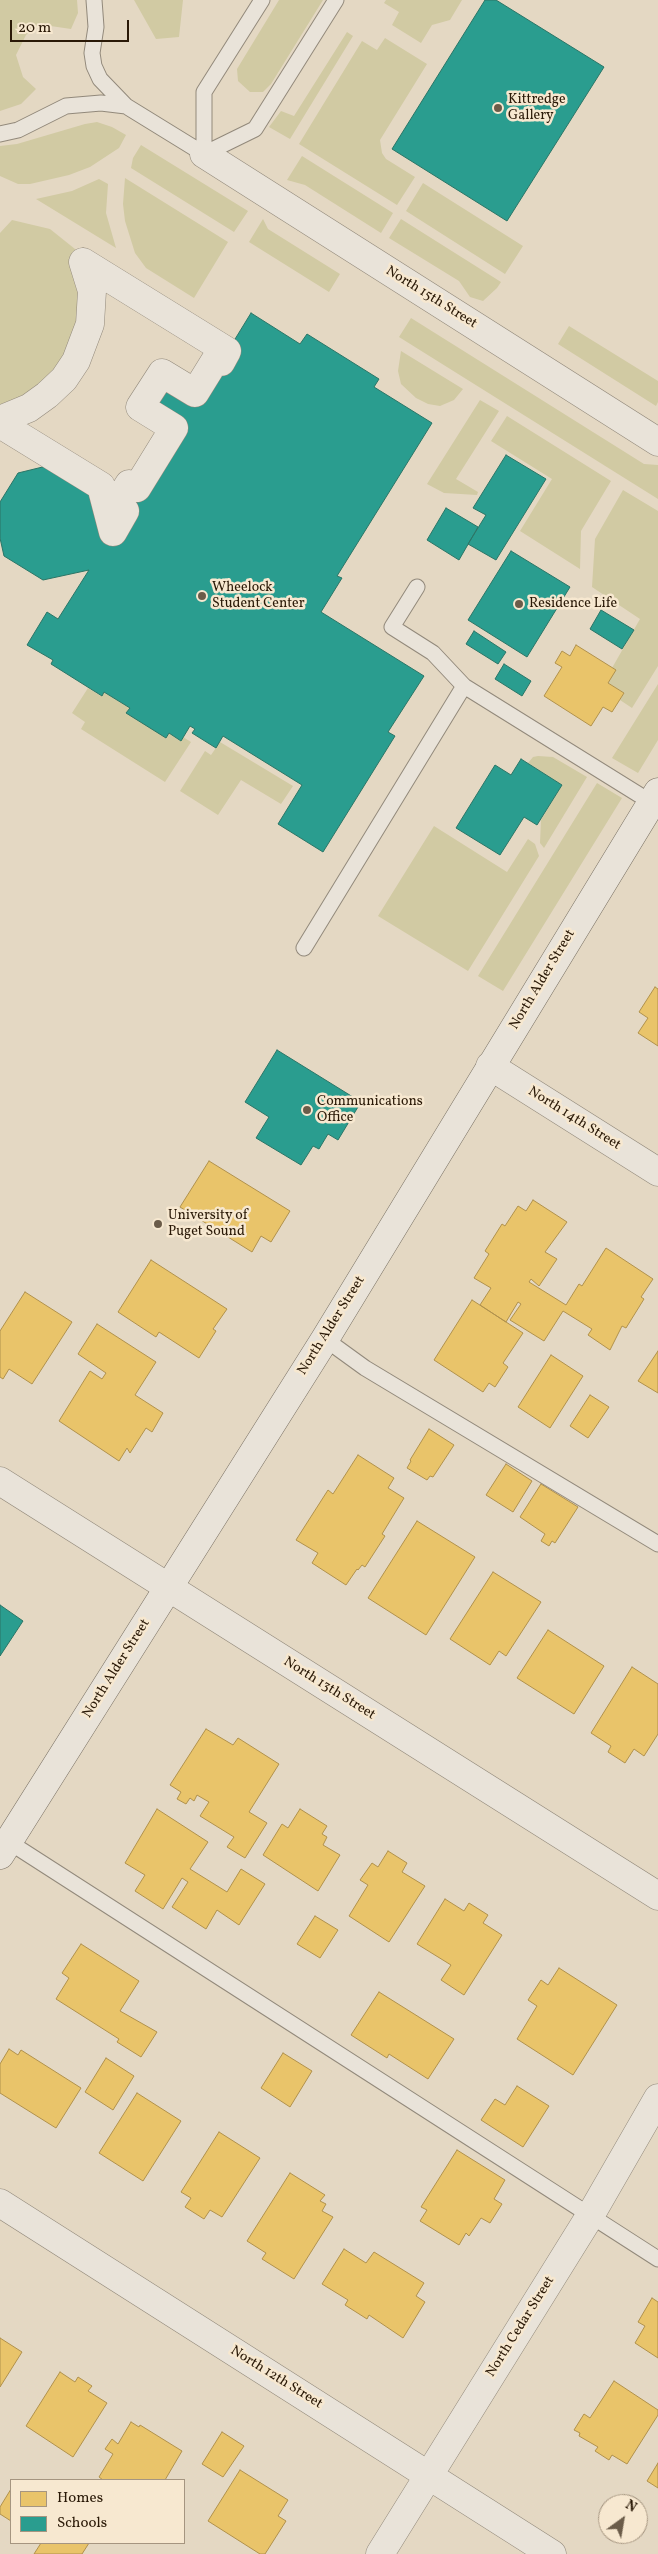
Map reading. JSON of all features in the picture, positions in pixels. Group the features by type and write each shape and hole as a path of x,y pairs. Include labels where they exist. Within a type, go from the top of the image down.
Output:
{"street":[{"name":"North 15th Street","path":"204,154 658,442"},
{"path":"0,420 28,408 47,395 64,378 76,361 90,324 92,306 92,291 83,262 227,351 221,362 216,359 195,394 162,372 140,407 174,428 136,488 129,484 116,505 125,511 113,532 102,486 0,424"},
{"name":"North Alder Street","path":"5,1848 325,1339 490,1066 656,801"},
{"name":"North 14th Street","path":"490,1066 658,1172"},
{"name":"North 13th Street","path":"0,1481 658,1896"},
{"name":"North Cedar Street","path":"380,2554 590,2216 658,2098"},
{"name":"North 12th Street","path":"0,2203 552,2554"}],"lane":[{"path":"94,0 97,13 92,53 94,66 100,79 126,106 204,154"},
{"path":"204,154 204,92 262,0"},
{"path":"204,154 255,129 336,0"},
{"path":"0,134 18,130 66,106 101,103 126,106"},
{"path":"417,587 392,627 433,653 464,686 656,801"},
{"path":"304,948 464,686"},
{"path":"325,1339 365,1368 658,1544"},
{"path":"5,1848 658,2259"}],"shaded area":[{"path":"0,0 77,0 78,13 71,29 44,25 34,27 26,35 16,55 23,77 36,89 21,104 0,111"},
{"path":"134,0 183,0 179,37 156,39"},
{"path":"279,0 323,0 271,84 263,92 250,92 238,81 237,69"},
{"path":"386,0 462,0 450,20 432,25 421,43 392,25 399,12 384,3"},
{"path":"347,32 353,36 290,139 269,127 281,111 294,116"},
{"path":"385,38 427,64 380,140 382,153 386,159 415,177 397,205 299,144 362,41 377,50"},
{"path":"97,122 112,127 126,135 119,148 90,167 69,175 30,184 18,184 0,176 0,146 17,144"},
{"path":"141,145 248,211 234,232 131,168 133,158"},
{"path":"302,156 393,213 381,233 305,185 287,180"},
{"path":"125,178 228,242 194,298 146,268 135,253 125,221 123,204"},
{"path":"99,179 108,184 106,213 116,248 36,199 72,191"},
{"path":"423,183 523,246 505,274 406,211"},
{"path":"263,219 268,229 340,274 329,292 249,242"},
{"path":"401,219 501,282 497,288 483,301 470,297 459,281 389,238"},
{"path":"12,220 50,229 75,249 83,262 85,342 0,420 0,233"},
{"path":"411,318 644,464 658,465 658,499 399,337"},
{"path":"569,326 658,381 658,402 656,406 558,344"},
{"path":"401,351 463,389 454,400 440,406 428,404 416,398 401,384 398,371"},
{"path":"480,400 499,411 456,479 478,492 477,495 444,493 427,484"},
{"path":"507,416 611,481 581,531 580,569 520,531 552,479 491,441"},
{"path":"623,490 658,511 658,666 632,708 620,700 624,693 608,683 612,668 640,619 592,587 595,539"},
{"path":"658,684 658,740 638,773 612,758"},
{"path":"88,688 101,696 104,692 130,708 166,738 169,733 180,741 183,737 191,742 165,782 81,729 85,722 72,713"},
{"path":"220,742 293,786 281,804 241,780 218,815 180,791 205,751 211,755"},
{"path":"533,757 553,757 587,777 544,848 540,843 541,820 562,785 528,763"},
{"path":"597,783 622,798 503,991 478,976"},
{"path":"434,826 507,872 528,839 535,844 539,856 468,971 378,916"}],"building: Homes":[{"path":"576,645 616,670 608,683 624,693 612,712 603,707 591,726 544,696 562,667 555,663 562,651 570,656"},
{"path":"655,987 658,989 658,1046 638,1033 648,1018 639,1012"},
{"path":"209,1161 290,1211 271,1242 261,1236 252,1252 180,1207"},
{"path":"533,1200 567,1222 545,1252 557,1259 539,1286 531,1279 529,1282 566,1305 579,1284 582,1286 606,1248 653,1279 641,1297 644,1299 626,1328 622,1326 610,1350 588,1335 592,1329 563,1311 544,1341 510,1320 521,1304 518,1302 506,1322 480,1305 491,1288 474,1278 489,1254 485,1251 502,1224 505,1226 518,1206 526,1211"},
{"path":"151,1260 227,1309 213,1329 216,1331 199,1358 159,1332 156,1337 118,1312"},
{"path":"25,1292 72,1322 32,1384 9,1369 3,1379 0,1377 0,1331"},
{"path":"472,1300 523,1333 503,1363 508,1367 495,1387 489,1383 483,1392 434,1360"},
{"path":"97,1324 156,1362 135,1395 163,1413 152,1432 146,1428 130,1453 127,1448 119,1461 59,1421 90,1371 102,1379 106,1373 78,1354"},
{"path":"658,1351 658,1393 638,1381"},
{"path":"551,1355 583,1376 550,1428 518,1407"},
{"path":"590,1395 609,1407 588,1438 570,1426"},
{"path":"429,1429 454,1445 433,1477 430,1476 427,1480 407,1468"},
{"path":"358,1455 394,1478 388,1488 404,1498 382,1534 385,1536 365,1567 362,1565 357,1569 346,1585 312,1563 318,1553 296,1540 328,1490 333,1494"},
{"path":"506,1464 532,1481 513,1512 486,1495"},
{"path":"541,1484 578,1507 555,1543 552,1541 549,1546 541,1541 545,1534 520,1517"},
{"path":"417,1521 475,1557 426,1635 368,1598"},
{"path":"493,1572 541,1602 506,1656 499,1651 490,1665 450,1639"},
{"path":"548,1630 604,1666 574,1714 517,1678"},
{"path":"632,1667 658,1684 658,1734 644,1756 634,1749 625,1763 608,1752 611,1746 591,1733"},
{"path":"206,1729 233,1745 238,1738 279,1764 249,1812 267,1823 245,1858 227,1847 234,1837 200,1816 209,1802 197,1795 194,1801 190,1798 186,1804 177,1799 181,1792 170,1785"},
{"path":"157,1809 208,1842 190,1869 227,1892 241,1869 265,1884 239,1925 217,1910 206,1929 172,1907 188,1882 182,1878 163,1909 135,1891 145,1875 125,1863"},
{"path":"300,1809 327,1826 322,1834 327,1837 323,1845 340,1855 318,1891 263,1855 282,1824 288,1828"},
{"path":"388,1851 407,1863 402,1872 425,1886 389,1942 349,1916 368,1885 360,1880 372,1863 378,1867"},
{"path":"445,1899 464,1911 469,1903 488,1915 483,1923 502,1935 464,1995 441,1980 451,1965 417,1944"},
{"path":"315,1916 338,1930 320,1958 297,1944"},
{"path":"81,1944 139,1981 120,2011 157,2032 141,2057 117,2042 119,2039 56,1999 69,1978 62,1973"},
{"path":"559,1968 617,2005 573,2075 517,2039 537,2006 528,2000 541,1980 548,1985"},
{"path":"379,1992 454,2039 428,2079 389,2054 387,2058 351,2035"},
{"path":"9,2049 18,2055 21,2050 81,2088 56,2128 0,2093 0,2064"},
{"path":"283,2053 312,2071 290,2107 261,2088"},
{"path":"106,2058 134,2076 113,2110 85,2092"},
{"path":"517,2086 549,2106 523,2147 481,2120 495,2099 505,2105"},
{"path":"137,2093 181,2121 143,2181 99,2153"},
{"path":"219,2132 260,2158 222,2217 210,2210 204,2219 185,2207 191,2198 181,2192"},
{"path":"457,2150 505,2180 494,2199 502,2204 490,2223 481,2218 469,2236 466,2233 459,2245 420,2221 427,2210 421,2207"},
{"path":"290,2173 325,2195 320,2201 326,2204 322,2211 333,2217 294,2279 262,2259 266,2253 247,2241"},
{"path":"344,2249 366,2263 374,2252 424,2283 416,2296 425,2302 403,2338 369,2315 367,2319 345,2305 348,2300 322,2284"},
{"path":"652,2298 658,2302 658,2358 635,2343 645,2326 638,2322"},
{"path":"0,2338 22,2352 0,2387"},
{"path":"60,2372 75,2382 78,2377 92,2386 88,2391 107,2403 73,2457 26,2426"},
{"path":"614,2381 658,2410 658,2415 627,2464 612,2455 609,2460 595,2451 598,2447 579,2436 580,2433 574,2430 584,2414 590,2418"},
{"path":"131,2422 139,2427 140,2425 182,2451 166,2479 102,2479 99,2477 113,2454 105,2449 112,2439 118,2444"},
{"path":"222,2432 244,2446 223,2477 202,2464"},
{"path":"658,2463 658,2488 647,2481"},
{"path":"240,2470 288,2500 278,2516 286,2521 265,2554 260,2554 208,2521"},
{"path":"10,2491 10,2520 0,2514 0,2507"},
{"path":"40,2544 88,2544 82,2554 34,2554"}],"building: Schools":[{"name":"Kittredge Gallery","path":"485,0 496,0 604,67 507,221 392,149"},
{"name":"Wheelock Student Center","path":"251,313 300,344 307,334 379,379 374,387 432,423 337,576 342,578 321,612 424,676 388,732 395,736 323,852 278,824 302,785 223,736 216,748 192,733 195,729 190,726 181,741 169,733 166,738 126,713 130,708 104,692 102,696 51,664 53,660 27,645 47,612 58,619 89,570 43,580 4,556 0,538 0,502 18,473 63,462 101,486 113,532 174,428 140,407 162,373 195,393 221,362"},
{"path":"506,455 546,479 496,560 468,544 486,515 473,508"},
{"path":"446,508 478,527 459,560 427,540"},
{"name":"Residence Life","path":"511,551 570,587 527,657 468,620"},
{"path":"601,610 634,630 622,649 590,629"},
{"path":"474,631 506,652 498,664 466,644"},
{"path":"504,664 531,681 522,696 495,679"},
{"path":"521,759 562,785 537,825 524,817 500,855 456,828 495,765 511,775"},
{"name":"Communications Office","path":"277,1050 361,1102 338,1140 328,1134 319,1149 313,1146 301,1165 256,1138 269,1117 245,1102"},
{"path":"0,1605 23,1621 0,1656"}],"place":[{"name":"Kittredge Gallery","path":"498,108"},
{"name":"Wheelock Student Center","path":"202,596"},
{"name":"Residence Life","path":"519,604"},
{"name":"Communications Office","path":"307,1110"},
{"name":"University of Puget Sound","path":"158,1224"}]}
